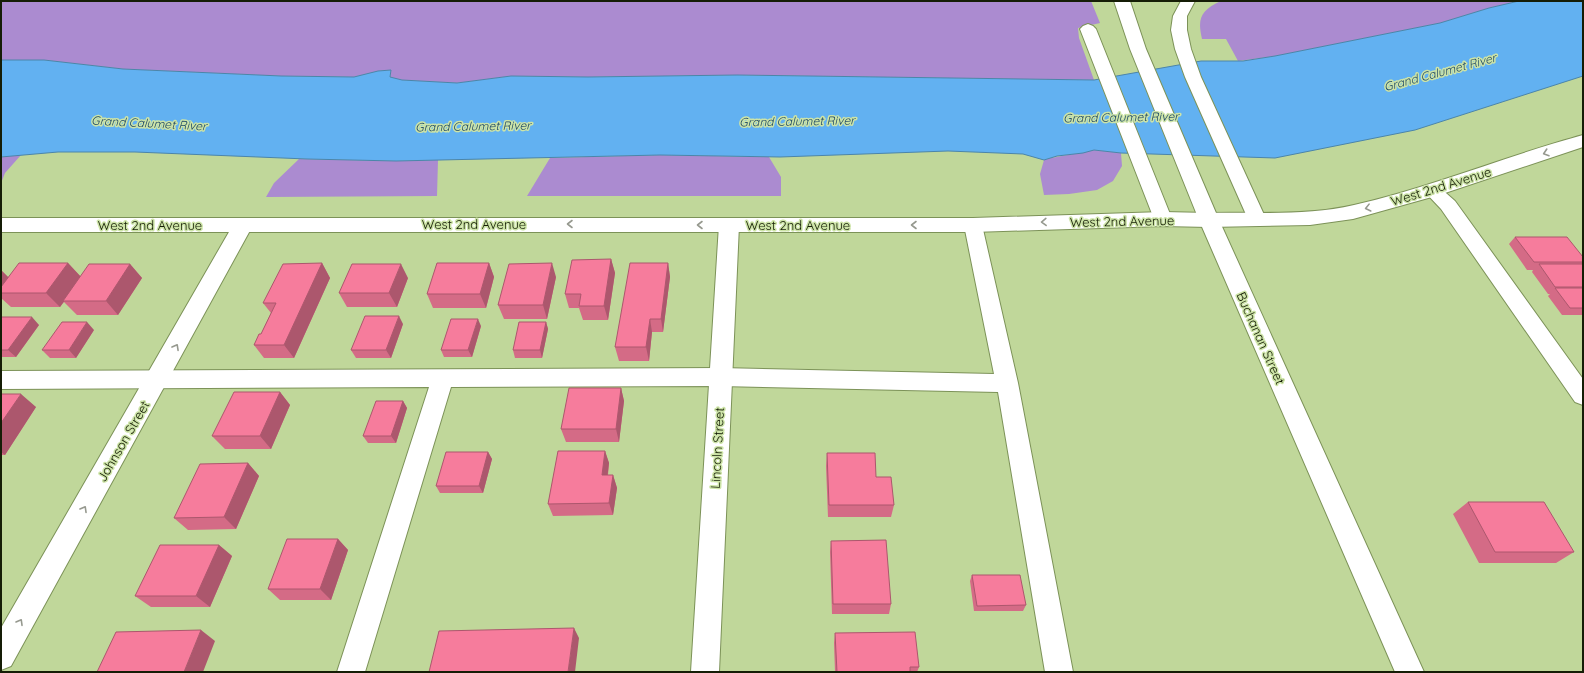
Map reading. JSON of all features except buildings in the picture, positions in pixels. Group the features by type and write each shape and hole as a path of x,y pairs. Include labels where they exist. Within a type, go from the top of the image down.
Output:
{"street":[{"name":"Buchanan Street","path":"1122,1 1138,49 1198,195 1410,672"},
{"name":"West 2nd Avenue","path":"1,225 972,224 1163,219 1209,220 1320,218 1384,204 1581,144"},
{"name":"Lincoln Street","path":"705,672 729,224"},
{"name":"Johnson Street","path":"1,656 244,225"}],"lane":[{"path":"1188,1 1180,16 1179,30 1183,49 1193,77 1256,219"},
{"path":"1088,29 1163,219"},
{"path":"1432,190 1448,205 1583,396"},
{"path":"972,224 1007,383 1059,672"},
{"path":"1,380 158,378 720,377 1007,383"},
{"path":"351,672 442,378"}],"shaded area":[{"path":"1,1 1091,1 1100,23 1078,28 1079,38 1094,80 737,75 588,77 511,76 457,83 402,80 390,77 391,70 378,71 354,77 281,76 123,69 44,60 1,60"},
{"path":"1221,1 1519,1 1489,8 1440,23 1275,56 1238,61 1226,39 1202,39 1200,25 1202,16 1205,11"},
{"path":"1094,150 1121,153 1122,166 1113,181 1097,190 1069,194 1044,195 1040,174 1044,160"},
{"path":"21,155 5,173 1,183 1,157"},
{"path":"660,155 769,157 781,177 781,196 527,196 550,158"},
{"path":"299,159 396,161 438,160 437,196 266,197 274,183"}],"water":[{"name":"Grand Calumet River","path":"1519,1 1583,1 1583,76 1415,130 1275,158 1121,153 1094,150 1083,153 1057,156 1044,160 1023,154 948,151 780,157 660,155 396,161 135,152 58,152 1,157 1,60 44,60 123,69 281,76 354,77 378,71 391,70 390,77 402,80 457,83 511,76 588,77 737,75 1094,80 1201,61 1243,61 1275,56 1440,23 1489,8"}]}
